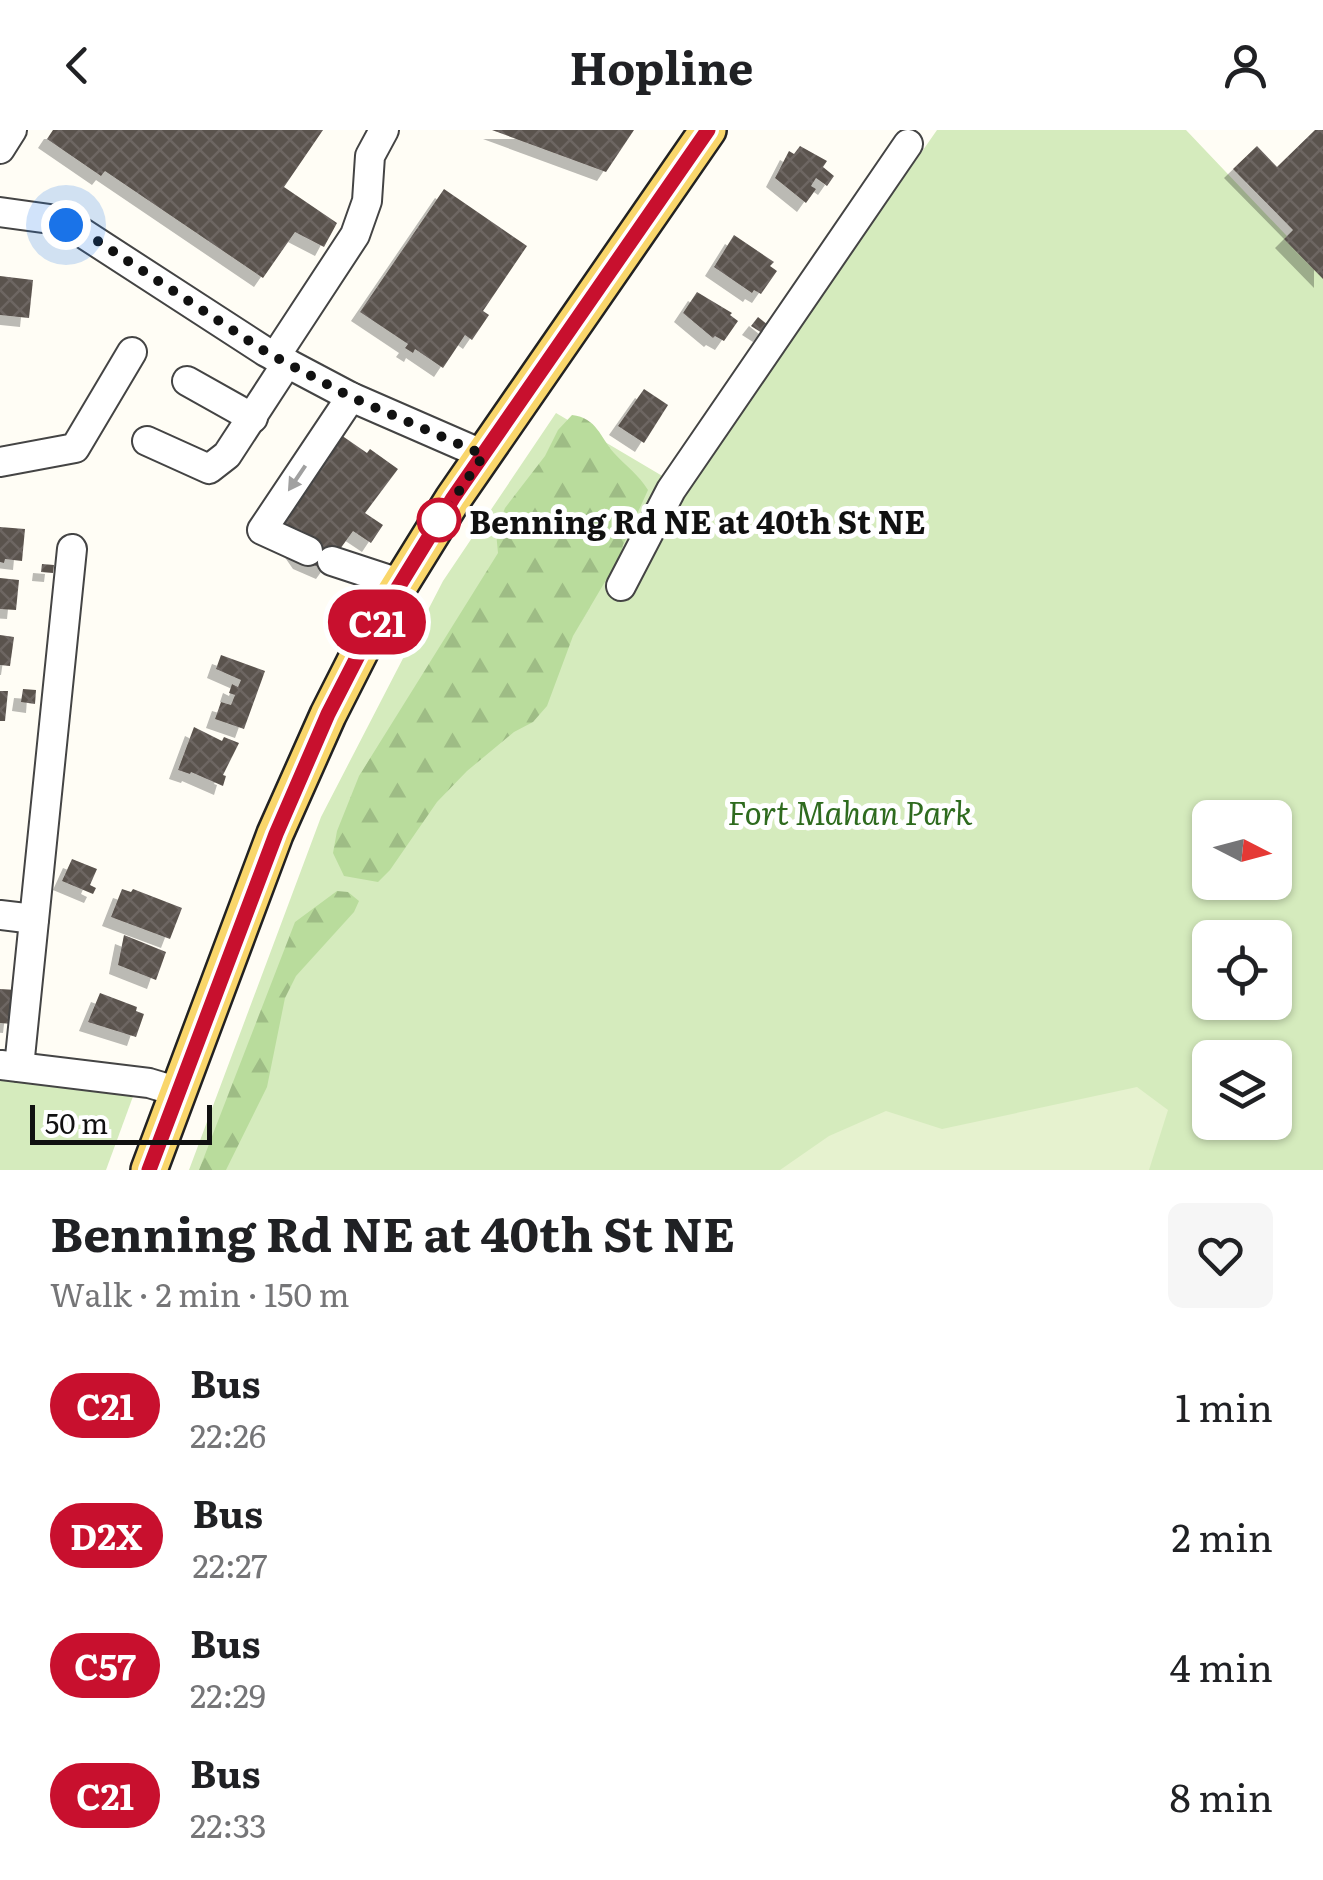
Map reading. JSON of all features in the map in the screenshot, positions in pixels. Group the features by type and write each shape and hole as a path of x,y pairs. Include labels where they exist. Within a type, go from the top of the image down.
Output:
{"main road":[{"path":"149,1170 302,771 350,670 399,583 708,130"}],"street":[{"path":"0,149 12,130"},
{"path":"147,441 209,470 227,455 253,418 355,235 367,201 370,156 384,130"},
{"path":"621,586 671,490 905,135"},
{"path":"0,212 50,219 81,232 282,360 351,397 484,455"},
{"path":"0,462 75,448 132,352"},
{"path":"187,381 253,418"},
{"path":"351,397 262,530 320,556 399,583"},
{"path":"72,549 34,919 9,1066 149,1083 178,1092"},
{"path":"0,915 34,919"}],"green space":[{"name":"Fort Mahan Park","path":"937,130 1186,130 1323,274 1323,1170 189,1170 321,817 443,581 556,413 686,490"},
{"path":"572,415 593,424 648,490 623,545 615,577 606,580 573,636 547,706 533,722 514,732 467,771 437,802 378,882 344,876 333,853 337,831 359,776 498,553 496,532 505,508"},
{"path":"337,891 348,892 359,901 354,912 296,976 285,998 267,1087 226,1170 199,1170 295,922"},
{"path":"0,1076 135,1091 106,1170 0,1170"},
{"path":"1137,1087 1168,1110 1149,1170 780,1170 829,1136 886,1111 942,1129"}],"building":[{"path":"53,130 323,130 284,187 337,223 324,247 295,232 263,278 105,171 101,176 47,139"},
{"path":"492,130 634,130 606,172"},
{"path":"1315,130 1323,130 1323,279 1284,239 1293,230 1233,169 1257,146 1277,167"},
{"path":"800,146 827,161 823,167 834,176 827,186 816,178 811,186 816,189 806,203 775,178 789,151 794,154"},
{"path":"444,189 527,246 483,311 489,315 472,340 465,335 443,368 415,349 413,353 405,348 408,344 360,312"},
{"path":"734,235 774,262 770,266 777,271 761,294 754,290 752,293 714,267"},
{"path":"0,276 33,280 29,318 0,315"},
{"path":"697,292 732,313 738,321 724,341 713,338 683,313"},
{"path":"758,317 768,325 762,333 751,326"},
{"path":"644,389 668,405 644,443 618,426"},
{"path":"341,435 398,469 365,513 383,525 371,543 353,531 325,570 302,560 279,527"},
{"path":"0,527 25,529 22,561 0,562"},
{"path":"42,564 54,565 53,573 41,572"},
{"path":"0,578 19,580 16,610 0,609"},
{"path":"0,635 14,637 10,666 0,665"},
{"path":"221,655 265,671 244,729 215,719 221,702 231,705 235,695 229,693 232,684 238,687 241,680 216,669"},
{"path":"23,689 36,690 35,704 21,702"},
{"path":"0,691 8,691 5,721 0,721"},
{"path":"194,727 222,741 224,737 239,743 223,775 223,786 178,770"},
{"path":"72,859 97,869 90,885 96,888 93,894 62,881"},
{"path":"122,889 133,889 182,908 170,939 111,917"},
{"path":"124,935 166,952 156,980 118,965"},
{"path":"0,989 16,990 12,1024 0,1023"},
{"path":"100,993 137,1007 136,1011 144,1014 136,1037 88,1022"}],"bus line":[{"name":"C21","path":"149,1170 276,834 328,714 367,638 453,498 708,130"}],"place":[{"name":"Benning Rd NE at 40th St NE","path":"439,520"}],"route":[{"path":"66,225 96,240 266,352 351,397 484,455 439,520"}]}
